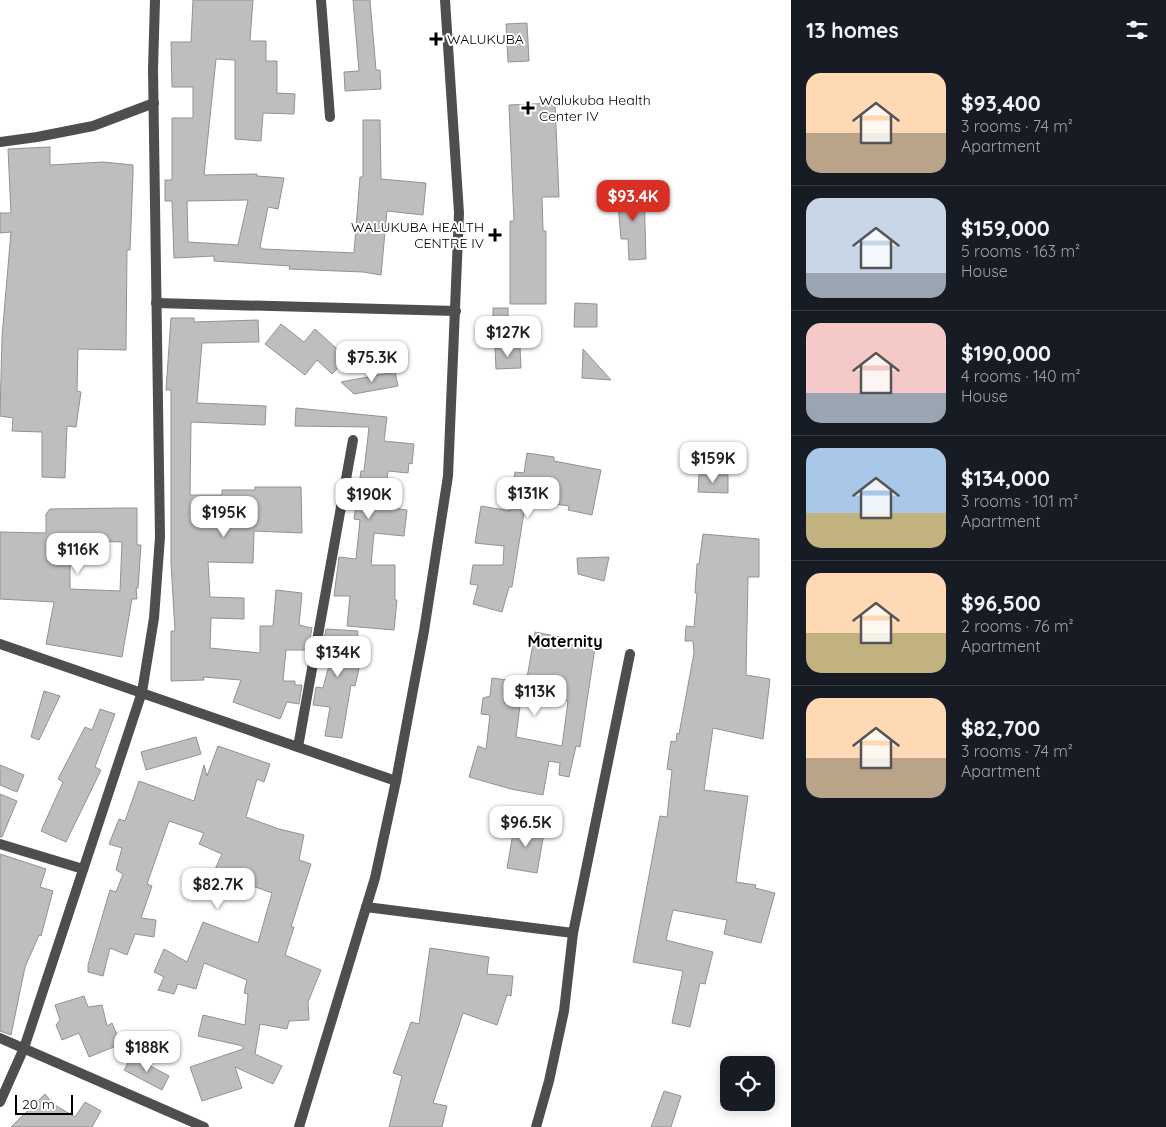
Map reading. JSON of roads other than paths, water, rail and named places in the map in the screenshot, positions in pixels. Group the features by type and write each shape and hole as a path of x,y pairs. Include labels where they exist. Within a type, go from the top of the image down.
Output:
{"street":[{"path":"0,1102 24,1048 142,692 154,618 160,537 154,103 155,0"},
{"path":"321,0 330,117"},
{"path":"299,1127 366,907 396,781 424,631 448,476 459,213 444,0"},
{"path":"0,142 93,126 154,103"},
{"path":"156,303 456,311"},
{"path":"298,747 353,440"},
{"path":"0,644 396,781"},
{"path":"536,1127 550,1080 564,1011 573,932 630,654"},
{"path":"0,844 83,869"},
{"path":"366,907 573,932"},
{"path":"0,1038 204,1127"}],"place":[{"name":"WALUKUBA","path":"436,39"},
{"name":"Walukuba Health Center IV","path":"528,108"},
{"name":"WALUKUBA HEALTH CENTRE IV","path":"495,235"}],"district":[{"name":"Maternity","path":"565,641"}]}
